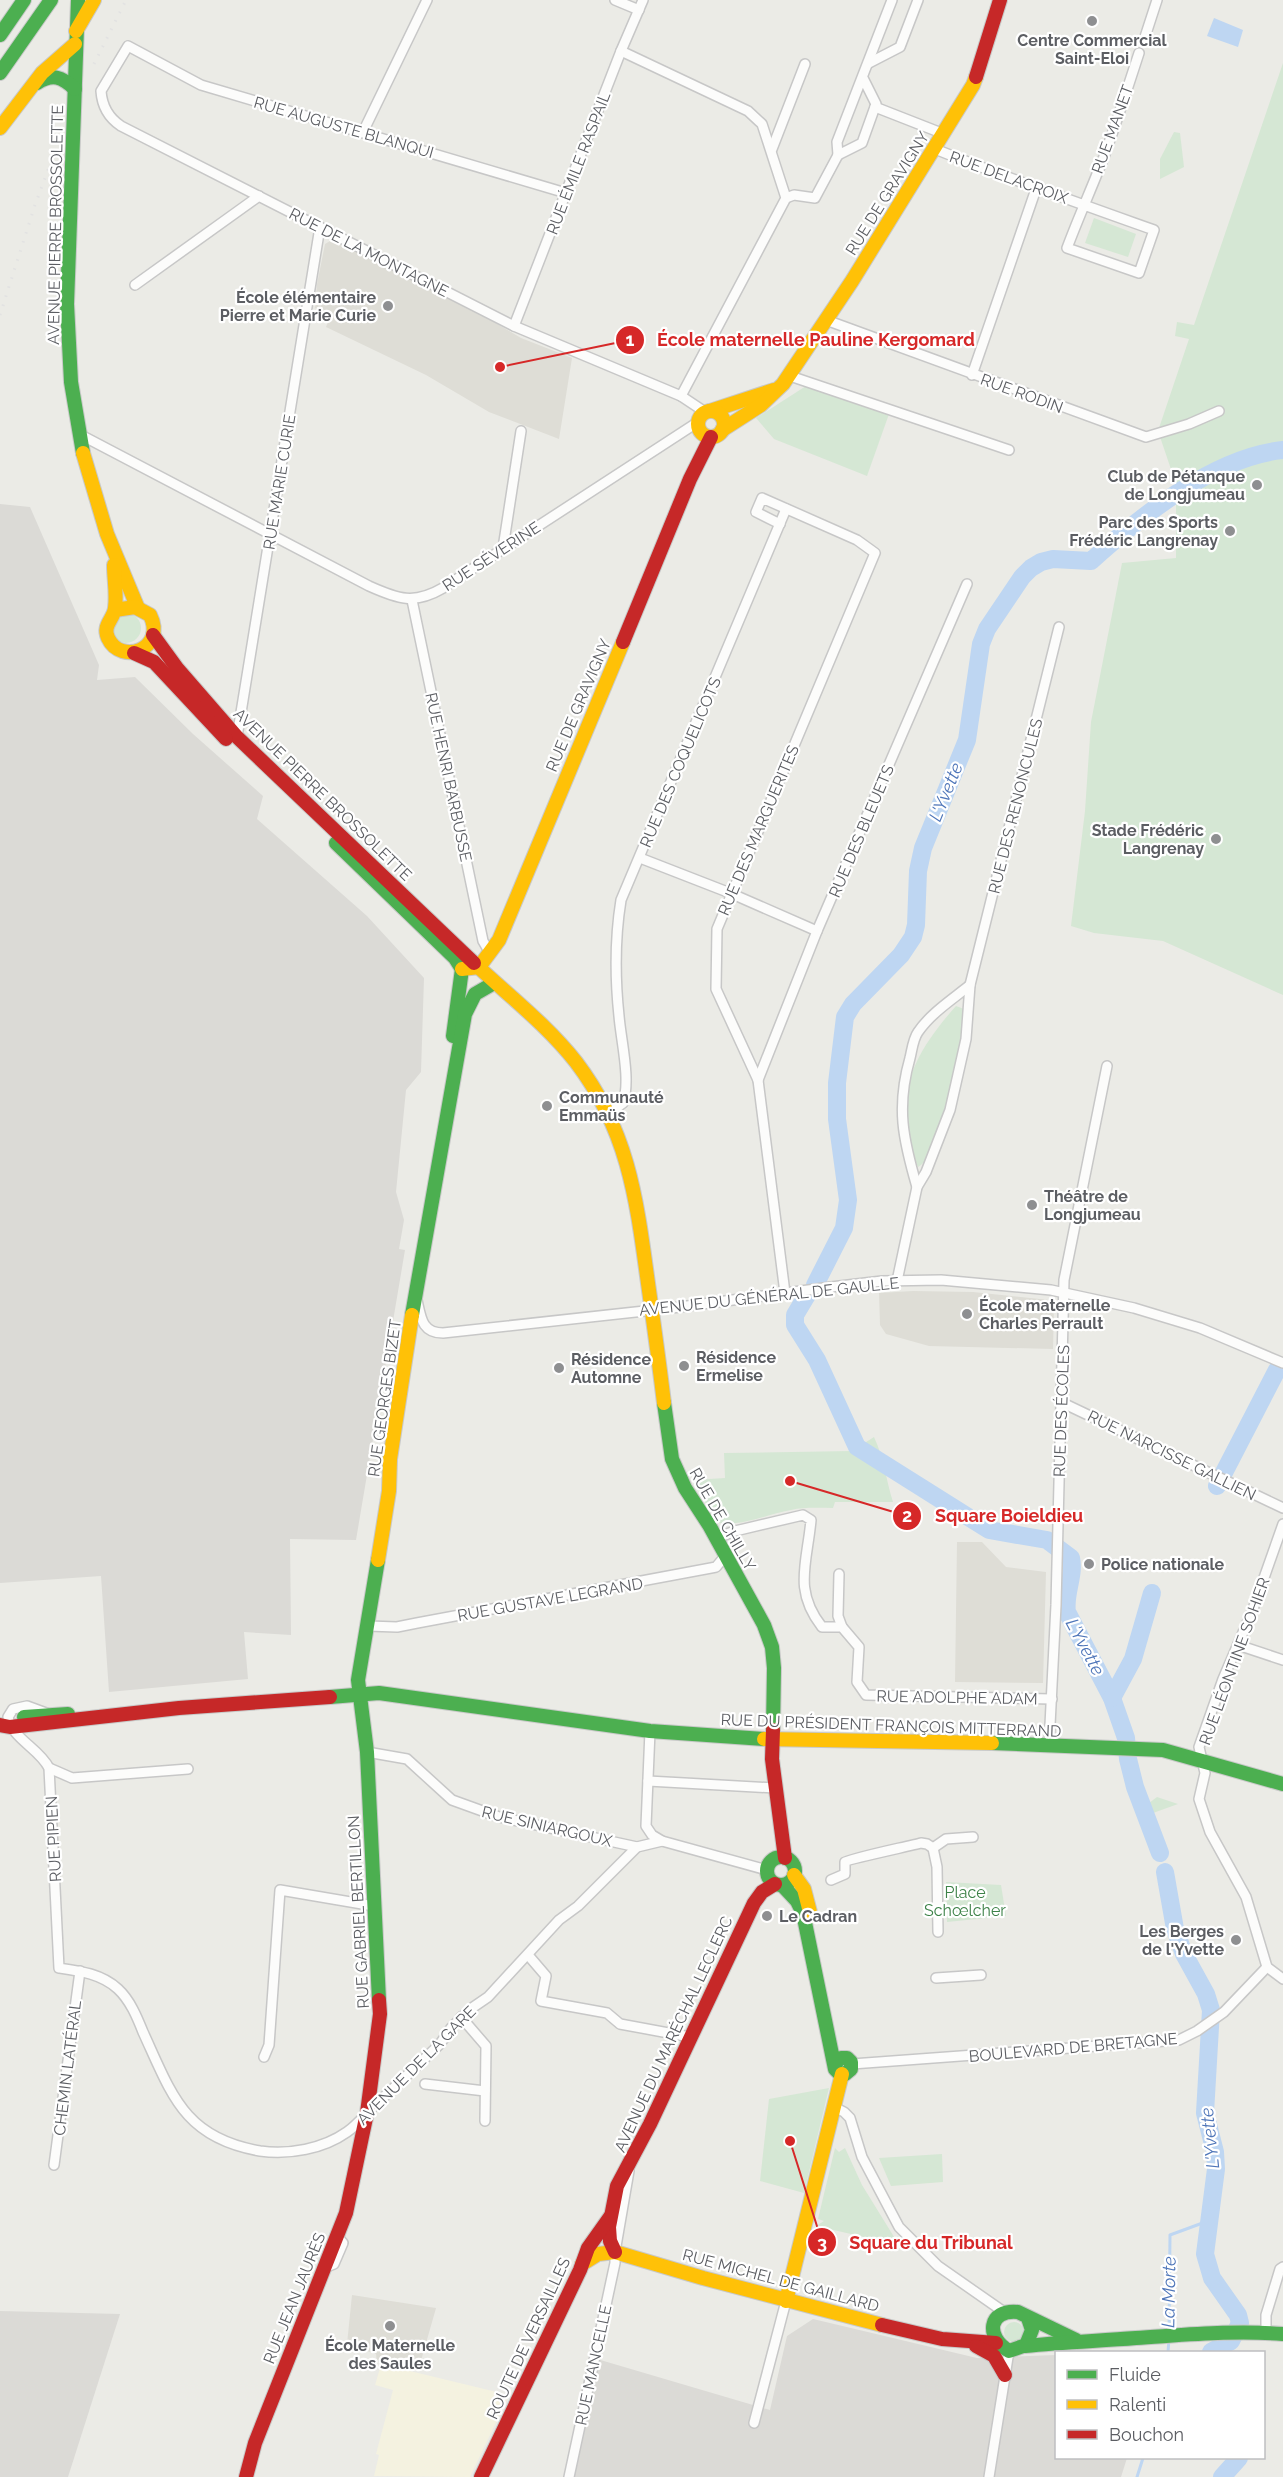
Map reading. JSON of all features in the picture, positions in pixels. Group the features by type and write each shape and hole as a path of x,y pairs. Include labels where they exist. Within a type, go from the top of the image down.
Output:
{"main road":[{"path":"0,35 24,0"},
{"path":"0,73 51,0"},
{"name":"AVENUE PIERRE BROSSOLETTE","path":"78,0 66,305 69,358 79,434 90,484 113,554 137,606 150,615 154,624 153,635 177,668 237,737 480,967 572,1058 608,1114"},
{"path":"0,128 42,73 76,37 94,0"},
{"name":"RUE DE GRAVIGNY","path":"480,967 499,940 690,479 716,434 761,405 790,376 935,149 973,85 1000,0"},
{"path":"32,87 46,76 54,76 64,79 75,89"},
{"name":"RUE DE GRAVIGNY","path":"704,415 776,389"},
{"path":"717,413 723,419 716,434 703,434 704,415 717,413"},
{"name":"AVENUE PIERRE BROSSOLETTE","path":"113,554 116,610 108,618 106,630 109,641 116,649 134,653 154,662 233,746 455,958 462,969"},
{"path":"116,610 126,605 137,606"},
{"path":"134,653 144,649 153,635"},
{"path":"462,969 480,967"},
{"name":"RUE GEORGES BIZET","path":"447,1106 455,1014 462,969"},
{"name":"RUE GEORGES BIZET","path":"359,1694 358,1680 388,1502 390,1459 447,1106 470,999 477,989 494,983"},
{"name":"RUE DE CHILLY","path":"608,1114 625,1153 636,1196 672,1459 686,1488 764,1625 772,1647 774,1668 772,1740"},
{"name":"RUE DU PRÉSIDENT FRANÇOIS MITTERRAND","path":"5,1724 359,1694 425,1698 650,1731 772,1740 1049,1744 1163,1750 1283,1784"},
{"name":"RUE GABRIEL BERTILLON","path":"359,1694 367,1752 380,2014 363,2128"},
{"path":"772,1740 775,1788 785,1858 792,1864 794,1875 806,1895 837,2046 843,2065"},
{"path":"785,1858 771,1862 773,1878 798,1901 803,1913 843,2065 786,2301"},
{"path":"773,1878 790,1882 794,1875"},
{"name":"AVENUE DU MARÉCHAL LECLERC","path":"630,2163 754,1903 761,1877 773,1878"},
{"name":"RUE JEAN JAURÈS","path":"246,2477 255,2443 324,2268 351,2192 363,2128"},
{"name":"ROUTE DE VERSAILLES","path":"615,2252 609,2234 610,2217 617,2186 630,2163"},
{"name":"ROUTE DE VERSAILLES","path":"481,2477 588,2248 610,2217"},
{"path":"582,2264 598,2254 615,2252"},
{"name":"RUE MICHEL DE GAILLARD","path":"615,2252 786,2301 974,2345"},
{"path":"994,2337 995,2319 1004,2312 1017,2311 1076,2340"},
{"path":"1025,2346 1032,2336 1028,2318"},
{"path":"994,2337 1009,2351 1015,2351 1025,2346 1076,2340 1243,2331 1283,2334"},
{"path":"974,2345 994,2337"},
{"path":"974,2345 994,2356 1005,2375"}],"street":[{"path":"363,132 427,0"},
{"path":"615,0 639,10"},
{"name":"RUE ÉMILE RASPAIL","path":"514,326 643,0"},
{"path":"681,396 786,198 794,195 815,198 838,155 837,142 892,0"},
{"path":"869,63 900,47 918,0"},
{"path":"1144,40 1157,0"},
{"name":"RUE AUGUSTE BLANQUI","path":"128,46 201,85 566,193"},
{"name":"RUE DE LA MONTAGNE","path":"128,46 101,91 101,99 112,120 514,326 681,396 704,415"},
{"path":"621,51 748,111 762,124 786,198"},
{"name":"RUE MANET","path":"1084,204 1105,153 1139,53"},
{"path":"772,149 805,64"},
{"path":"838,155 862,143 876,104 863,78"},
{"path":"875,107 944,134"},
{"name":"RUE DELACROIX","path":"935,149 1036,189 1084,204 1154,230 1139,273 1067,248 1084,204"},
{"path":"972,375 1036,189"},
{"path":"135,285 259,196"},
{"name":"RUE MARIE CURIE","path":"237,737 320,227"},
{"name":"RUE RODIN","path":"825,320 1146,437 1189,424 1219,411"},
{"path":"790,376 1010,450"},
{"name":"RUE SÉVERINE","path":"412,600 432,595 704,415"},
{"path":"503,548 520,431"},
{"path":"79,434 369,586 395,598 412,600"},
{"path":"780,524 756,512 762,498 786,509"},
{"name":"RUE DES COQUELICOTS","path":"608,1114 619,1108 626,1096 617,993 621,900 786,509"},
{"name":"RUE DES MARGUERITES","path":"785,1293 758,1080 716,989 717,929 730,893 875,553 856,540 786,509"},
{"name":"RUE DES BLEUETS","path":"758,1080 818,931 967,584"},
{"name":"RUE HENRI BARBUSSE","path":"412,600 483,941 490,953"},
{"name":"RUE DES RENONCULES","path":"897,1281 917,1187 926,1172 950,1110 966,1039 970,985 1059,627"},
{"path":"640,858 818,931"},
{"name":"RUE DES RENONCULES","path":"917,1187 904,1142 901,1113 905,1073 917,1033 942,1007 970,985"},
{"name":"RUE DES ÉCOLES","path":"1049,1744 1058,1530 1064,1293 1073,1226 1107,1066"},
{"name":"AVENUE DU GÉNÉRAL DE GAULLE","path":"416,1294 422,1322 426,1329 439,1334 897,1281 976,1282 1064,1293 1158,1314 1200,1328 1283,1363"},
{"name":"RUE NARCISSE GALLIEN","path":"1060,1404 1067,1405 1283,1508"},
{"path":"716,1538 735,1531 803,1515 811,1520 803,1579 807,1603 822,1627 842,1627"},
{"name":"RUE LÉONTINE SOHIER","path":"1267,1967 1246,1897 1210,1832 1200,1803 1199,1794 1205,1773 1199,1747 1283,1524"},
{"name":"RUE GUSTAVE LEGRAND","path":"368,1626 397,1627 690,1573 716,1567 726,1555"},
{"name":"RUE ADOLPHE ADAM","path":"839,1574 838,1616 842,1627 859,1647 856,1682 866,1695 1052,1699"},
{"path":"1238,1645 1283,1660"},
{"path":"5,1724 41,1756 49,1768 72,1778 188,1769"},
{"path":"650,1731 646,1826 652,1835 662,1841 773,1878"},
{"name":"RUE SINIARGOUX","path":"367,1752 407,1759 452,1800 499,1817 637,1847"},
{"name":"RUE PIPIEN","path":"49,1768 59,1968"},
{"path":"648,1781 775,1788"},
{"path":"933,1848 946,1839 973,1837"},
{"path":"637,1847 662,1841"},
{"path":"831,1880 845,1874 845,1862 852,1857 868,1857 921,1842 927,1844 933,1848 937,1868 938,1932"},
{"name":"AVENUE DE LA GARE","path":"59,1968 91,1974 109,1982 123,1995 180,2106 192,2122 213,2135 249,2149 285,2153 321,2145 339,2137 357,2124 440,2044 461,2018 488,1997 559,1920 578,1906 637,1847"},
{"path":"264,2057 269,2045 280,1890 374,1906"},
{"path":"528,1955 546,1976 541,2001 607,2013 620,2024 690,2037"},
{"path":"1267,1967 1283,1979"},
{"name":"BOULEVARD DE BRETAGNE","path":"843,2065 1175,2041 1203,2027 1220,2015 1267,1967"},
{"name":"CHEMIN LATÉRAL","path":"54,2165 80,1971"},
{"path":"936,1978 981,1975"},
{"path":"461,2018 486,2046 485,2121"},
{"path":"425,2084 485,2091"},
{"path":"834,2107 850,2118 859,2149 899,2227 938,2266 1004,2312"},
{"name":"AVENUE DU MARÉCHAL LECLERC","path":"615,2252 630,2163"},
{"name":"RUE MANCELLE","path":"569,2477 615,2263 615,2252"},
{"path":"1266,2333 1266,2315 1280,2269 1283,2267"},
{"path":"754,2423 786,2301"},
{"path":"989,2477 1009,2351"}],"shaded area":[{"path":"332,240 462,303 521,338 572,358 559,439 489,412 426,375 326,327 330,317 315,308 325,244"},
{"path":"0,504 30,507 99,665 97,680 135,677 193,734 263,796 257,819 367,916 424,978 421,1072 406,1090 396,1192 404,1220 399,1249 405,1250 356,1540 290,1539 291,1635 244,1632 248,1679 109,1692 101,1576 0,1583"},
{"name":"École maternelle Charles Perrault","path":"973,1292 1049,1300 1054,1307 1053,1349 929,1346 886,1334 880,1325 879,1293"},
{"path":"957,1542 982,1542 1006,1567 1046,1572 1043,1683 955,1682"},
{"name":"École Maternelle des Saules","path":"352,2295 436,2308 418,2371 377,2362 376,2354 347,2344"},
{"path":"0,2311 120,2314 68,2477 0,2477"},
{"path":"813,2319 977,2358 1055,2355 1055,2459 1127,2459 1121,2477 573,2477 597,2359 770,2410 787,2336"},
{"path":"381,2364 509,2395 470,2477 374,2476 379,2455 376,2454 393,2390 375,2385"}],"green space":[{"name":"Parc des Sports Frédéric Langrenay","path":"1283,63 1283,995 1163,941 1094,933 1071,926 1085,811 1091,722 1122,563 1176,558 1176,484 1158,431 1189,339 1175,336 1177,322 1194,325"},
{"path":"1174,132 1180,133 1184,167 1160,179 1160,159"},
{"path":"1094,218 1136,234 1128,257 1085,243"},
{"path":"806,386 889,414 867,476 774,439 756,418"},
{"path":"126,613 137,617 141,628 137,639 126,643 115,639 111,628 115,617"},
{"path":"956,1006 964,1009 951,1094 938,1140 929,1156 918,1167 910,1143 906,1120 906,1100 910,1080 927,1044"},
{"path":"874,1437 893,1502 835,1502 833,1508 796,1509 744,1522 725,1523 716,1522 693,1480 725,1478 724,1453 852,1451"},
{"path":"1157,1797 1178,1804 1153,1813 1149,1803"},
{"name":"Place Schœlcher","path":"946,1882 1001,1885 1006,1916 947,1922"},
{"path":"829,2088 804,2193 760,2181 769,2099"},
{"path":"835,2148 839,2152 845,2148 862,2185 899,2245 816,2226 824,2221 818,2219"},
{"path":"942,2154 943,2182 891,2186 879,2158"},
{"path":"1014,2322 1021,2325 1024,2332 1021,2339 1014,2342 1007,2339 1004,2332 1007,2325"}],"water":[{"path":"1214,18 1243,30 1238,47 1207,36"}],"waterway":[{"name":"L'Yvette","path":"815,1285 844,1228 848,1200 837,1119 837,1083 845,1017 853,1004 901,955 913,937 916,925 918,871 923,848 967,740 981,644 987,629 1022,577 1031,568 1053,559 1091,561 1156,508 1205,476 1257,455 1283,450"},
{"name":"L'Yvette","path":"807,1295 795,1315 795,1325 817,1360 857,1447 989,1530 1047,1540 1071,1558 1072,1572 1066,1605 1067,1612 1112,1698 1126,1738 1128,1759 1135,1787 1160,1853"},
{"path":"1217,1486 1277,1370"},
{"path":"1112,1698 1133,1659 1152,1593"},
{"name":"L'Yvette","path":"1165,1872 1175,1929 1184,1954 1206,1994 1211,2010 1205,2113 1215,2152 1216,2169 1205,2254 1212,2278 1238,2315 1240,2323 1231,2341 1213,2351"},
{"name":"La Morte","path":"1169,2333 1170,2235 1208,2221"},
{"name":"La Morte","path":"1168,2351 1169,2339"},
{"name":"La Morte","path":"1137,2477 1143,2459"},
{"name":"L'Yvette","path":"1222,2477 1238,2459"}],"railway":[{"path":"94,64 126,0"},
{"path":"0,315 35,205 61,135"}],"traffic: fast":[{"path":"0,35 24,0"},
{"path":"0,73 51,0"},
{"path":"78,0 67,304 71,382 83,453"},
{"path":"37,83 53,77 66,82 75,89"},
{"path":"336,843 455,958 462,969"},
{"path":"453,1036 462,969"},
{"path":"412,1315 465,1014 475,994 494,983"},
{"path":"664,1403 672,1459 685,1488 709,1525 764,1625 772,1647 773,1730"},
{"path":"378,1560 358,1680 367,1752 379,2000"},
{"path":"330,1697 379,1693 650,1731 764,1739"},
{"path":"24,1717 68,1714"},
{"path":"992,1743 1163,1750 1283,1784"},
{"path":"781,1857 791,1861 795,1871 791,1881 781,1885 771,1881 767,1871 771,1861 781,1857"},
{"path":"782,1885 797,1901 803,1913 835,2069 845,2074 851,2069 851,2062 847,2058 841,2058 835,2063"},
{"path":"1028,2318 1032,2330 1026,2345 1009,2351 996,2339 993,2332 996,2319 1008,2312 1018,2312 1076,2340"},
{"path":"1025,2346 1210,2333 1283,2334"}],"traffic: slow":[{"path":"76,31 94,0"},
{"path":"0,128 42,73 75,44"},
{"path":"722,430 761,405 783,384 852,281 976,77"},
{"path":"710,411 774,390"},
{"path":"711,411 720,415 724,424 720,433 711,437 702,433 698,424 702,415 711,411"},
{"path":"83,453 107,534 137,606"},
{"path":"114,565 116,603 106,629 108,638 122,651 140,650 148,645 154,627 150,615 135,607 115,610"},
{"path":"462,969 479,967 499,940 623,642"},
{"path":"474,963 565,1048 593,1087 607,1112 618,1138 633,1190 643,1246 664,1403"},
{"path":"378,1560 389,1491 390,1459 412,1315"},
{"path":"764,1739 992,1743"},
{"path":"794,1875 804,1889 811,1916"},
{"path":"786,2301 842,2074"},
{"path":"582,2264 598,2254 615,2252 703,2278 882,2325"}],"traffic: jam":[{"path":"976,77 1000,0"},
{"path":"623,642 690,479 711,437"},
{"path":"153,635 177,668 237,737 474,963"},
{"path":"134,653 154,662 226,739"},
{"path":"0,1725 10,1727 179,1708 330,1697"},
{"path":"773,1730 772,1759 785,1858"},
{"path":"615,2252 610,2241 609,2227 617,2186 650,2124 754,1903 762,1892 775,1884"},
{"path":"246,2477 255,2443 346,2213 367,2113 380,2014 379,2000"},
{"path":"481,2477 580,2270 588,2248 610,2217"},
{"path":"882,2325 942,2339 996,2343"},
{"path":"976,2346 994,2356 1005,2375"}],"place":[{"name":"Centre Commercial Saint-Eloi","path":"1092,21"},
{"name":"École élémentaire Pierre et Marie Curie","path":"388,306"},
{"name":"École maternelle Pauline Kergomard","path":"500,367"},
{"name":"Club de Pétanque de Longjumeau","path":"1257,485"},
{"name":"Parc des Sports Frédéric Langrenay","path":"1230,531"},
{"name":"Stade Frédéric Langrenay","path":"1216,839"},
{"name":"Communauté Emmaüs","path":"547,1106"},
{"name":"Théâtre de Longjumeau","path":"1032,1205"},
{"name":"École maternelle Charles Perrault","path":"967,1314"},
{"name":"Résidence Ermelise","path":"684,1366"},
{"name":"Résidence Automne","path":"559,1368"},
{"name":"Square Boieldieu","path":"790,1481"},
{"name":"Police nationale","path":"1089,1564"},
{"name":"Le Cadran","path":"767,1916"},
{"name":"Les Berges de l'Yvette","path":"1236,1940"},
{"name":"Square du Tribunal","path":"790,2141"},
{"name":"École Maternelle des Saules","path":"390,2326"}]}
